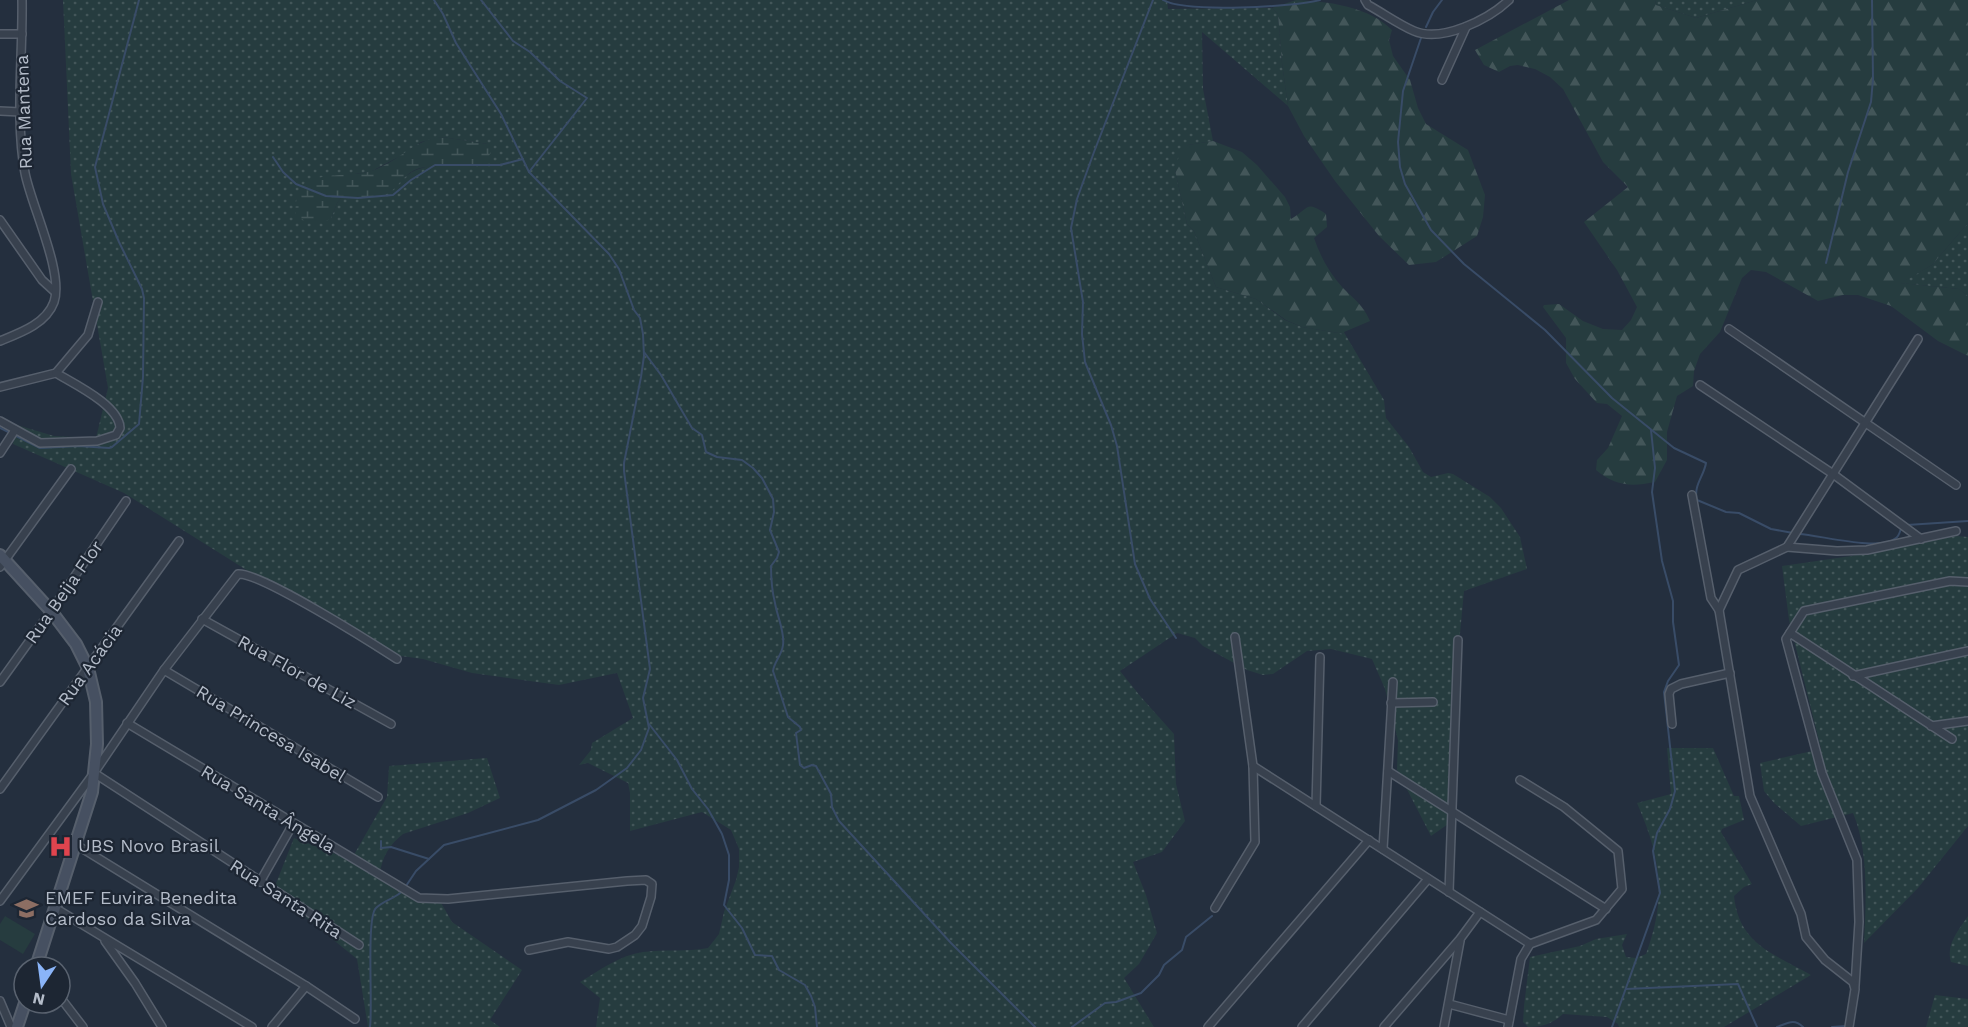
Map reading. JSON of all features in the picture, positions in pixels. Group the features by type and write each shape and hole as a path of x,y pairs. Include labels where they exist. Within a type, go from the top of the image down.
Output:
{"street":[{"name":"Rua Mantena","path":"22,0 21,112 25,175 50,259 54,291"},
{"path":"1365,0 1368,5 1415,32 1442,34 1466,27 1501,8 1509,0"},
{"path":"1442,80 1466,27"},
{"path":"0,34 22,34"},
{"path":"0,111 21,112"},
{"path":"0,220 42,280 54,291 51,307 39,321 23,332 0,341"},
{"path":"0,387 56,373 88,335 98,302"},
{"path":"1729,329 1956,485"},
{"path":"1787,547 1918,339"},
{"path":"0,421 34,441 44,443 102,440 118,433 120,428 118,421 105,406 88,392 56,373"},
{"path":"1700,386 1833,474 1922,539"},
{"path":"0,453 15,430"},
{"path":"40,955 92,792 96,702 88,668 69,635 51,611 2,561 71,469"},
{"path":"1692,495 1711,598 1719,610 1750,796 1801,914 1806,937 1825,960 1849,977 1855,989"},
{"name":"Rua Beija Flor","path":"0,682 126,501"},
{"path":"1719,610 1738,570 1787,547 1837,551 1867,550 1956,531"},
{"name":"Rua Acácia","path":"0,789 179,541"},
{"path":"0,901 94,773 164,670 235,576 242,573 255,577 397,659"},
{"path":"1849,1027 1855,989 1859,922 1857,860 1822,773 1786,639 1804,611 1950,581 1968,582"},
{"name":"Rua Flor de Liz","path":"202,619 391,724"},
{"path":"1790,633 1952,739"},
{"path":"1215,908 1255,842 1253,766 1235,637"},
{"path":"1449,892 1458,640"},
{"path":"1853,676 1968,651"},
{"path":"1316,806 1320,657"},
{"name":"Rua Princesa Isabel","path":"164,670 378,797"},
{"path":"1672,724 1669,694 1671,688 1730,673"},
{"path":"1383,849 1393,682"},
{"path":"1391,703 1433,702"},
{"path":"1930,726 1968,721"},
{"name":"Rua Santa Ângela","path":"127,723 410,894 422,899 448,899 646,880 652,884 651,897 642,926 635,935 617,947 609,949 568,942 530,950"},
{"path":"1253,766 1530,944"},
{"path":"1388,771 1606,909"},
{"name":"Rua Santa Rita","path":"94,773 358,945"},
{"path":"1449,1004 1509,1024 1521,959 1530,944 1596,920 1622,889 1617,851 1564,807 1520,780"},
{"path":"260,882 293,824"},
{"path":"1208,1027 1369,840"},
{"path":"75,844 355,1018"},
{"path":"1302,1027 1428,879"},
{"path":"55,908 252,1027"},
{"path":"1384,1027 1460,939 1480,912"},
{"path":"103,938 135,983 162,1027"},
{"path":"1444,1027 1460,939"},
{"path":"272,1027 306,986"},
{"path":"0,1001 1,1013 11,1027"},
{"path":"72,1013 83,1027"}],"green space":[{"path":"63,0 1167,0 1168,9 1272,8 1278,14 1288,106 1202,32 1203,89 1213,141 1188,145 1175,170 1187,224 1194,231 1216,287 1256,299 1285,320 1302,327 1345,334 1384,400 1386,418 1409,447 1423,472 1431,477 1453,474 1490,497 1501,508 1520,537 1527,569 1464,591 1449,750 1448,807 1454,820 1431,836 1397,770 1398,740 1385,689 1372,659 1331,649 1307,651 1273,674 1263,675 1247,670 1203,646 1195,638 1177,633 1120,671 1174,734 1176,784 1185,821 1162,852 1133,862 1157,933 1139,964 1124,978 1154,1027 596,1027 600,998 580,982 626,956 651,951 708,948 719,934 739,867 739,849 731,830 702,812 630,831 628,783 588,763 579,765 591,750 592,743 633,718 617,673 559,685 472,673 423,659 401,656 396,664 124,493 13,444 17,425 54,436 96,438 108,388 71,174","holes":["442,137 488,144 476,166 433,166 419,169 381,194 371,197 341,198 331,219 339,176 370,172 406,153 421,142"]},
{"path":"1296,0 1334,4 1360,11 1383,22 1392,30 1389,40 1393,56 1410,80 1418,108 1426,124 1468,150 1485,195 1483,217 1477,236 1436,262 1409,265 1379,236 1335,181 1304,136 1288,106 1278,14 1272,8"},
{"path":"1569,0 1655,0 1656,5 1696,18 1757,0 1968,0 1968,223 1932,265 1901,283 1959,289 1968,296 1968,356 1938,341 1891,306 1858,295 1843,295 1818,301 1766,272 1751,270 1742,278 1720,332 1700,354 1694,371 1693,386 1677,396 1667,432 1667,460 1655,482 1624,484 1596,470 1597,460 1608,448 1622,416 1607,404 1597,403 1575,379 1566,363 1566,338 1543,307 1559,304 1583,321 1603,329 1622,330 1631,320 1637,307 1617,270 1584,222 1628,187 1603,162 1563,89 1550,77 1535,69 1518,65 1510,66 1499,72 1484,65 1475,50"},
{"path":"1655,0 1757,0 1696,18 1656,5"},
{"path":"442,137 488,144 491,151 486,160 470,168 420,168 409,173 392,191 383,195 341,198 331,219 326,221 309,222 296,215 298,194 301,187 310,180 378,169 422,142"},
{"path":"1213,141 1242,152 1257,165 1285,197 1290,207 1291,219 1308,207 1314,207 1326,214 1327,227 1314,238 1316,245 1334,277 1362,307 1370,321 1344,332 1345,334 1302,327 1286,320 1256,299 1216,287 1194,231 1187,224 1175,170 1180,152 1188,145"},
{"path":"1968,223 1968,296 1959,289 1900,283 1932,265"},
{"path":"1957,536 1968,537 1968,826 1918,888 1864,943 1866,894 1864,860 1862,843 1853,813 1801,826 1774,803 1764,791 1760,763 1821,749 1789,620 1782,566 1851,556"},
{"path":"1667,748 1713,748 1734,796 1739,796 1744,820 1722,829 1721,832 1752,884 1744,887 1734,896 1737,913 1751,937 1761,946 1811,975 1724,1027 1619,1027 1607,1017 1563,1014 1547,1024 1528,1027 1523,1022 1530,957 1580,946 1596,939 1627,934 1622,945 1626,957 1636,958 1646,954 1657,914 1658,878 1651,842 1637,803 1671,794"},
{"path":"487,758 500,798 468,813 403,834 387,851 380,873 411,894 440,901 452,922 522,970 490,1020 500,1027 368,1027 357,959 273,891 294,838 351,860 387,797 389,766"},
{"path":"5,916 35,934 23,954 0,940 0,924"},
{"path":"1968,916 1968,966 1951,962 1950,949"},
{"path":"1935,995 1968,999 1968,1027 1926,1027"}],"waterway":[{"path":"0,428 40,448 78,446 109,448 139,424 143,377 144,298 103,204 95,167 139,0"},
{"path":"406,886 416,871 444,845 538,820 596,790 627,768 641,750 649,728 643,698 650,669 624,471 644,356 640,318 634,310 619,269 609,254 529,172 501,114 456,43 434,0"},
{"path":"481,0 513,41 530,52 560,81 587,98 529,172"},
{"path":"1153,0 1077,199 1071,228 1083,302 1082,334 1085,362 1111,425 1117,446 1135,564 1150,599 1176,638"},
{"path":"1163,0 1175,4 1215,8 1265,7 1320,0"},
{"path":"1426,27 1442,0"},
{"path":"1826,263 1848,172 1871,102 1872,0"},
{"path":"1421,38 1403,91 1398,142 1400,167 1405,184 1431,230 1464,264 1545,330 1612,398 1674,448 1706,463 1696,490 1697,500 1726,512 1739,513 1771,529 1793,533"},
{"path":"273,157 283,172 296,184 326,196 358,198 393,195 435,165 500,165 523,159"},
{"path":"644,352 661,375 692,428 702,435 706,452 717,457 742,460 762,478 773,499 774,512 770,530 779,552 771,566 771,580 783,640 782,649 773,671 788,717 801,730 796,733 800,765 804,768 816,766 831,794 832,807 839,821 951,943 1035,1027"},
{"path":"1612,1027 1660,893 1653,851 1657,833 1670,809 1675,791 1664,692 1668,681 1679,665 1673,622 1673,601 1662,561 1652,492 1655,468 1651,430"},
{"path":"1799,534 1849,542 1877,543 1888,542 1896,538 1902,526 1968,521"},
{"path":"649,724 677,760 692,789 708,809 722,834 729,855 729,880 724,905 742,928 755,955 772,956 779,970 805,985 815,1007 817,1027"},
{"path":"381,841 381,848 391,847 429,859"},
{"path":"370,1027 370,944 373,915 376,908 400,893"},
{"path":"1072,1027 1105,1003 1116,1002 1141,993 1159,975 1164,965 1182,950 1186,937 1212,916"},
{"path":"1626,989 1738,984 1757,1027"},
{"path":"1777,1027 1794,1022 1803,1027"},
{"path":"1832,1027 1846,1026"}],"place":[{"name":"UBS Novo Brasil","path":"60,846"},
{"name":"EMEF Euvira Benedita Cardoso da Silva","path":"27,908"}]}
